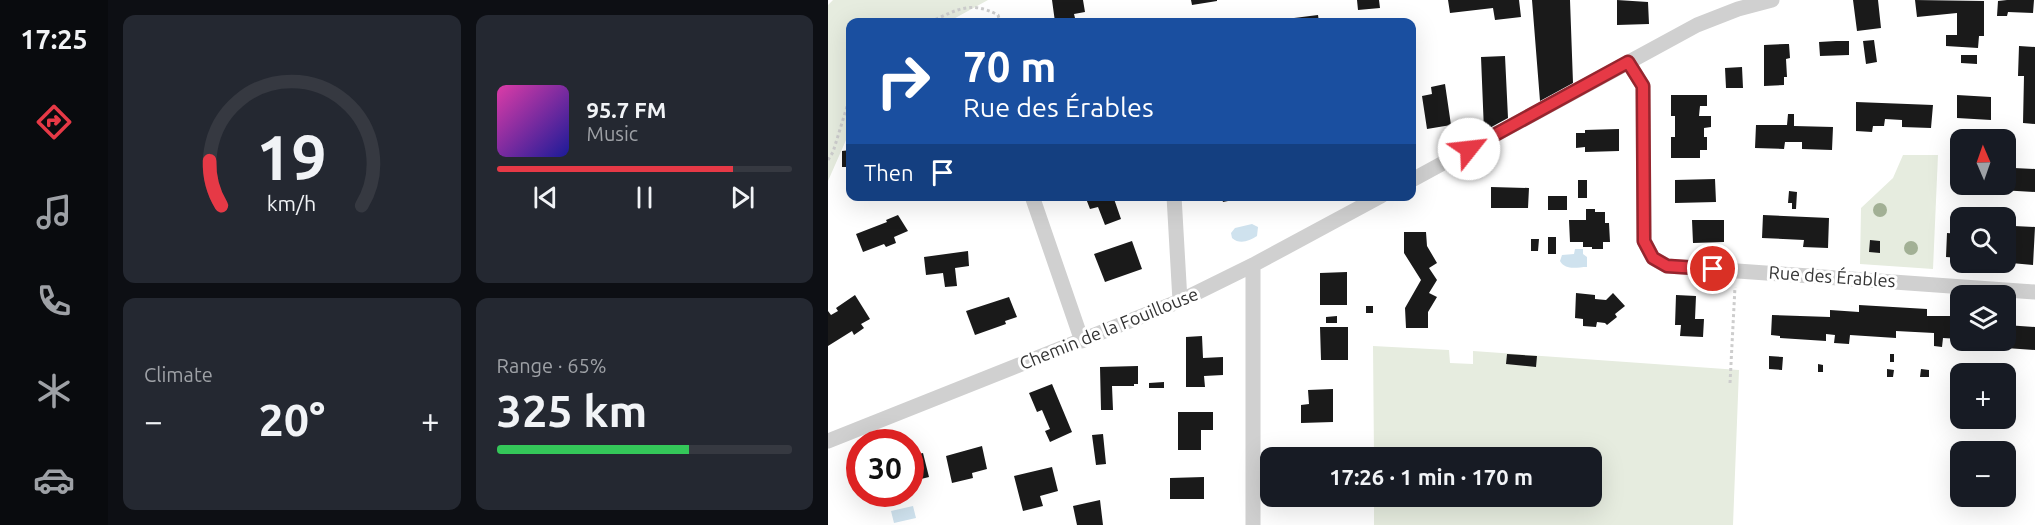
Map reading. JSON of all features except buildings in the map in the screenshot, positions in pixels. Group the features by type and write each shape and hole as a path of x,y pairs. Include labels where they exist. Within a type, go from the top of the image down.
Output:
{"street":[{"path":"1416,178 1697,25 1738,9 1773,0"},
{"name":"Rue des Érables","path":"1628,62 1643,86 1644,241 1653,258 1667,266 2035,292"},
{"path":"1034,201 1083,341"},
{"path":"1174,201 1179,301"},
{"name":"Chemin de la Fouillouse","path":"828,441 1179,301 1253,265 1372,201"},
{"path":"1252,525 1253,265"}],"path":[{"path":"939,18 966,6 985,7 998,15 999,18"},
{"path":"828,160 833,152 846,110"},
{"path":"1730,382 1735,271"}],"shaded area":[{"path":"833,0 988,0 955,18 846,18 846,140 828,181 828,5"},
{"path":"1903,155 1938,155 1933,269 1860,264 1861,208 1893,178"},
{"path":"1373,346 1449,350 1450,363 1473,364 1473,351 1739,370 1733,525 1374,525 1374,507 1602,507 1602,447 1374,447"}],"water":[{"path":"1252,224 1258,227 1257,236 1241,242 1232,238 1231,233 1235,228"},
{"path":"1575,249 1583,249 1583,254 1587,257 1587,267 1569,267 1560,261 1562,255 1574,254"},
{"path":"913,507 916,518 894,523 891,511"}],"route":[{"path":"1469,149 1628,62 1643,86 1644,241 1653,258 1667,266 1713,269"}]}
